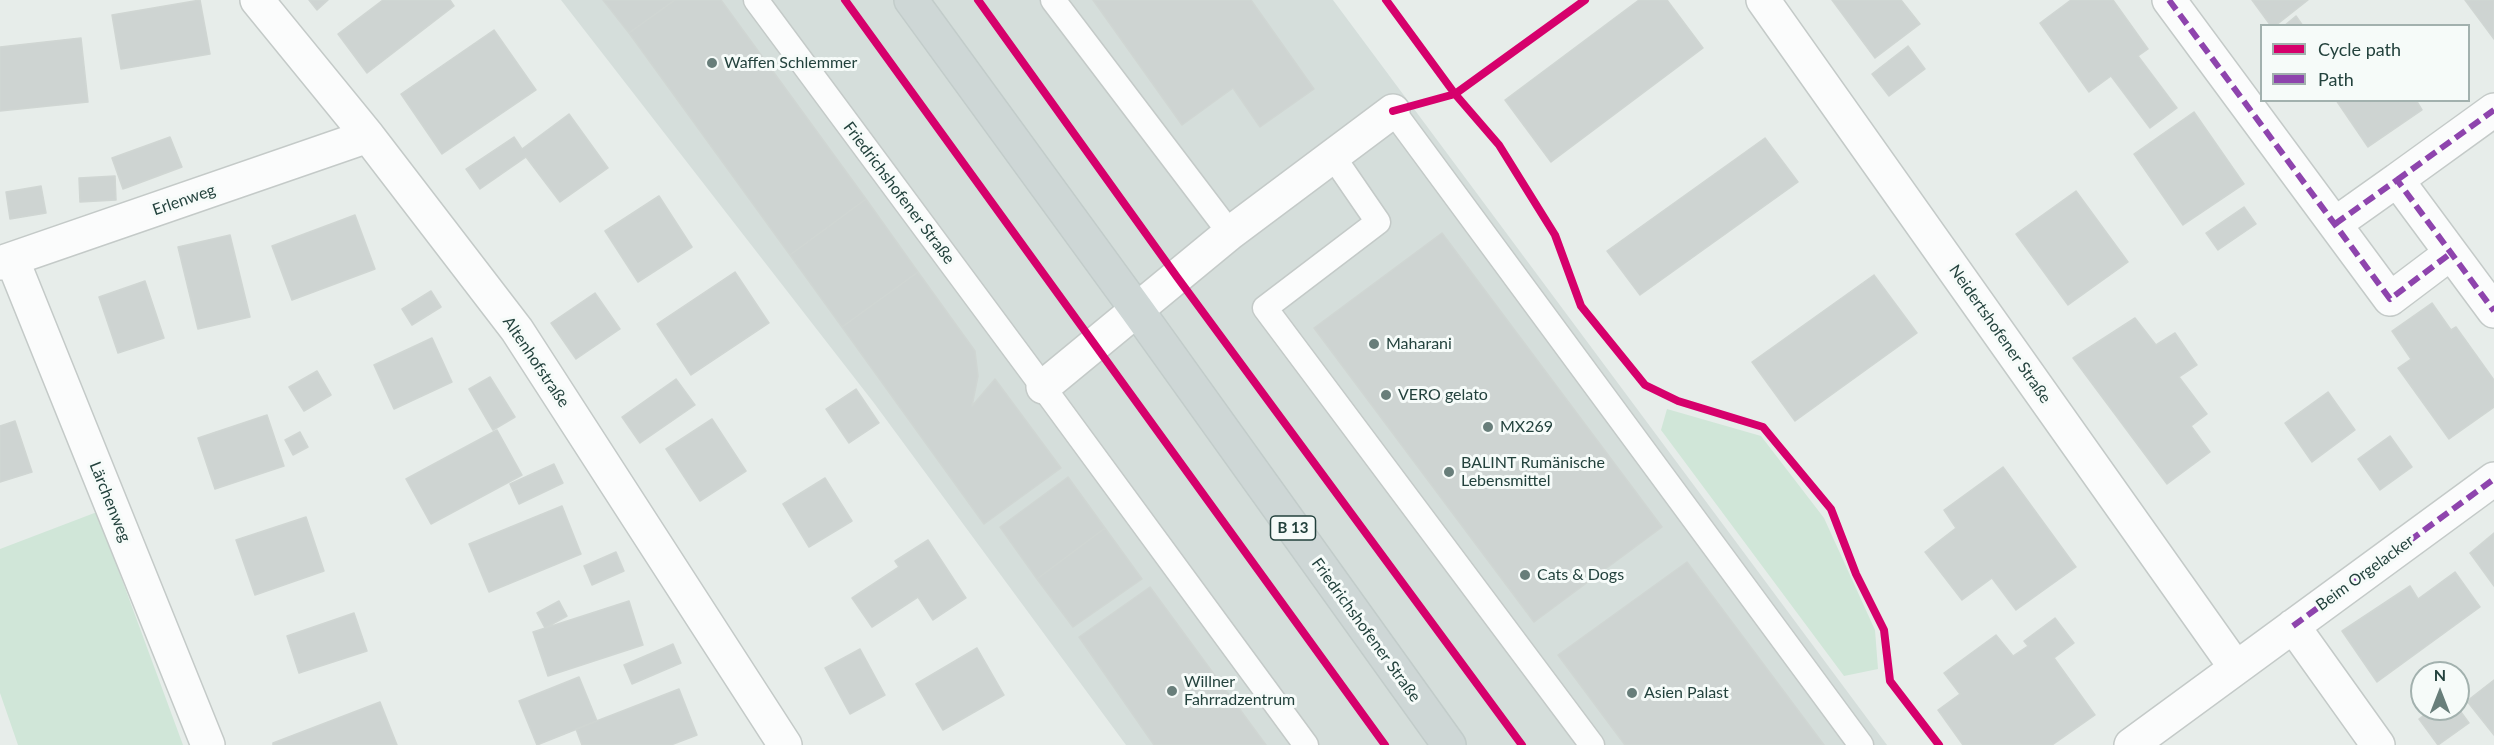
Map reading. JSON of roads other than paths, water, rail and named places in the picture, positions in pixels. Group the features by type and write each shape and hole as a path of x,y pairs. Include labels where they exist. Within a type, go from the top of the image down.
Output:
{"main road":[{"name":"Friedrichshofener Straße","path":"910,0 1137,310 1449,745"}],"street":[{"name":"Altenhofstraße","path":"257,0 368,136 517,330 785,745"},
{"name":"Neidertshofener Straße","path":"1763,0 2236,668"},
{"path":"2169,0 2390,299 2451,253"},
{"path":"2335,224 2494,110"},
{"path":"1043,387 1230,233 1393,111"},
{"name":"Erlenweg","path":"6,261 368,136"},
{"path":"2397,180 2494,311"},
{"name":"Lärchenweg","path":"6,261 208,745"},
{"name":"Beim Orgelacker","path":"2131,745 2494,479"},
{"path":"2293,626 2378,745"}],"lane":[{"name":"Friedrichshofener Straße","path":"756,0 1306,745"},
{"path":"1053,0 1230,233"},
{"path":"1393,111 1861,745"},
{"path":"1332,155 1378,222 1265,308 1592,745"}],"place":[{"name":"Waffen Schlemmer","path":"712,63"},
{"name":"Maharani","path":"1374,344"},
{"name":"VERO gelato","path":"1386,395"},
{"name":"MX269","path":"1488,427"},
{"name":"BALINT Rumänische Lebensmittel","path":"1449,472"},
{"name":"Cats & Dogs","path":"1525,575"},
{"name":"Willner Fahrradzentrum","path":"1172,691"},
{"name":"Asien Palast","path":"1632,693"}]}
